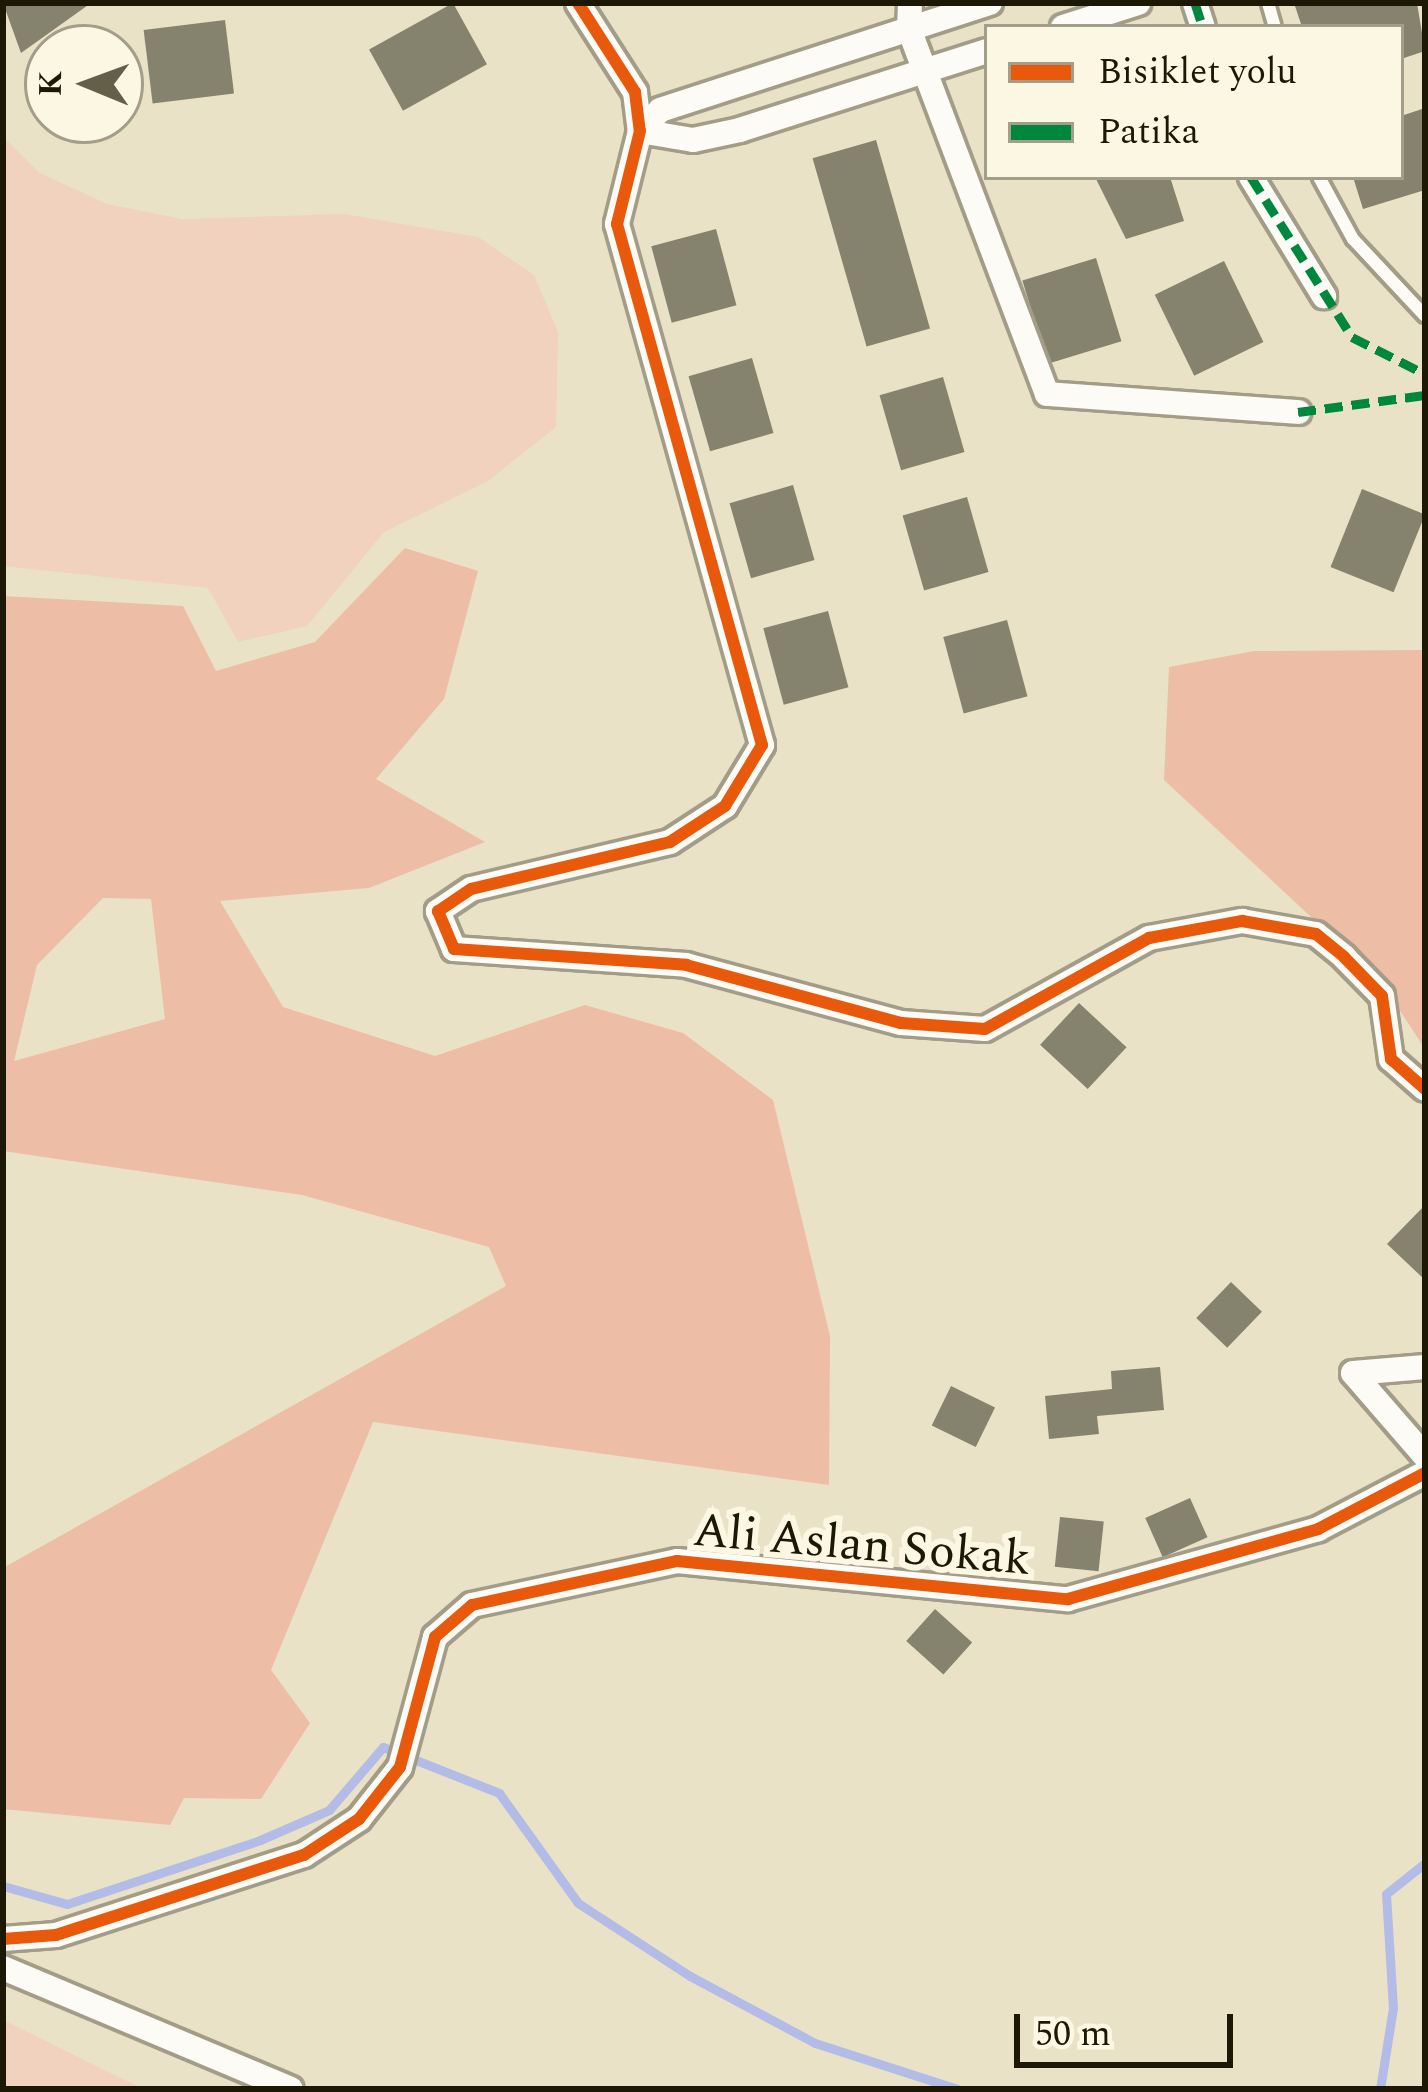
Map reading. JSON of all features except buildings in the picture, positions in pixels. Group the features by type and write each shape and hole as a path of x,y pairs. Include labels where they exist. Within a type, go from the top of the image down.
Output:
{"street":[{"path":"578,3 634,92 640,131 617,224 762,746 725,806 670,842 471,889 438,911 454,949 686,965 901,1024 985,1029 1149,938 1242,921 1316,934 1382,996 1391,1059 1425,1089"},
{"path":"910,3 909,29 1047,394 1298,412"},
{"path":"640,131 660,110 990,3"},
{"path":"1072,24 1138,3"},
{"path":"640,131 693,140 984,52"},
{"path":"1253,180 1324,296"},
{"path":"1425,1367 1353,1373 1425,1456"},
{"name":"Ali Aslan Sokak","path":"3,1939 56,1935 304,1855 358,1819 400,1755 435,1637 472,1605 555,1582 677,1562 1068,1599 1318,1529 1425,1473"},
{"path":"3,1968 291,2089"}],"lane":[{"path":"1321,180 1353,239 1425,316"}],"shaded area":[{"path":"3,137 40,173 107,204 182,219 344,214 478,237 534,275 558,332 556,427 488,481 384,532 307,626 238,642 208,588 3,566"},
{"path":"405,548 478,571 444,699 376,779 485,842 369,888 220,901 283,1007 435,1056 585,1005 683,1033 773,1100 830,1336 829,1485 373,1422 271,1670 310,1723 261,1799 184,1798 170,1825 3,1809 3,1568 506,1286 489,1247 302,1195 3,1151 3,596 183,606 216,671 315,642","holes":["103,898 151,899 165,1019 14,1061 37,965"]},
{"path":"1425,650 1425,1049 1382,983 1164,780 1169,667 1254,651"},
{"path":"3,2020 133,2084 149,2089 3,2089"}],"waterway":[{"path":"3,1886 67,1904 260,1840 329,1810 383,1747 499,1793 578,1903 690,1976 815,2043 957,2089"},
{"path":"1380,2089 1393,2008 1386,1894 1425,1863"}],"marked path":[{"path":"1195,3 1202,24"},
{"path":"1253,180 1352,337 1425,374"},
{"path":"1298,412 1425,395"}],"cycle path":[{"path":"578,3 635,92 640,131 617,224 762,745 725,806 670,842 471,889 438,911 454,949 686,965 901,1023 985,1029 1149,938 1242,921 1316,934 1344,957 1382,996 1391,1059 1425,1089"},
{"path":"3,1939 56,1935 304,1855 359,1819 400,1767 435,1637 472,1605 677,1561 1068,1599 1318,1529 1425,1473"}]}
